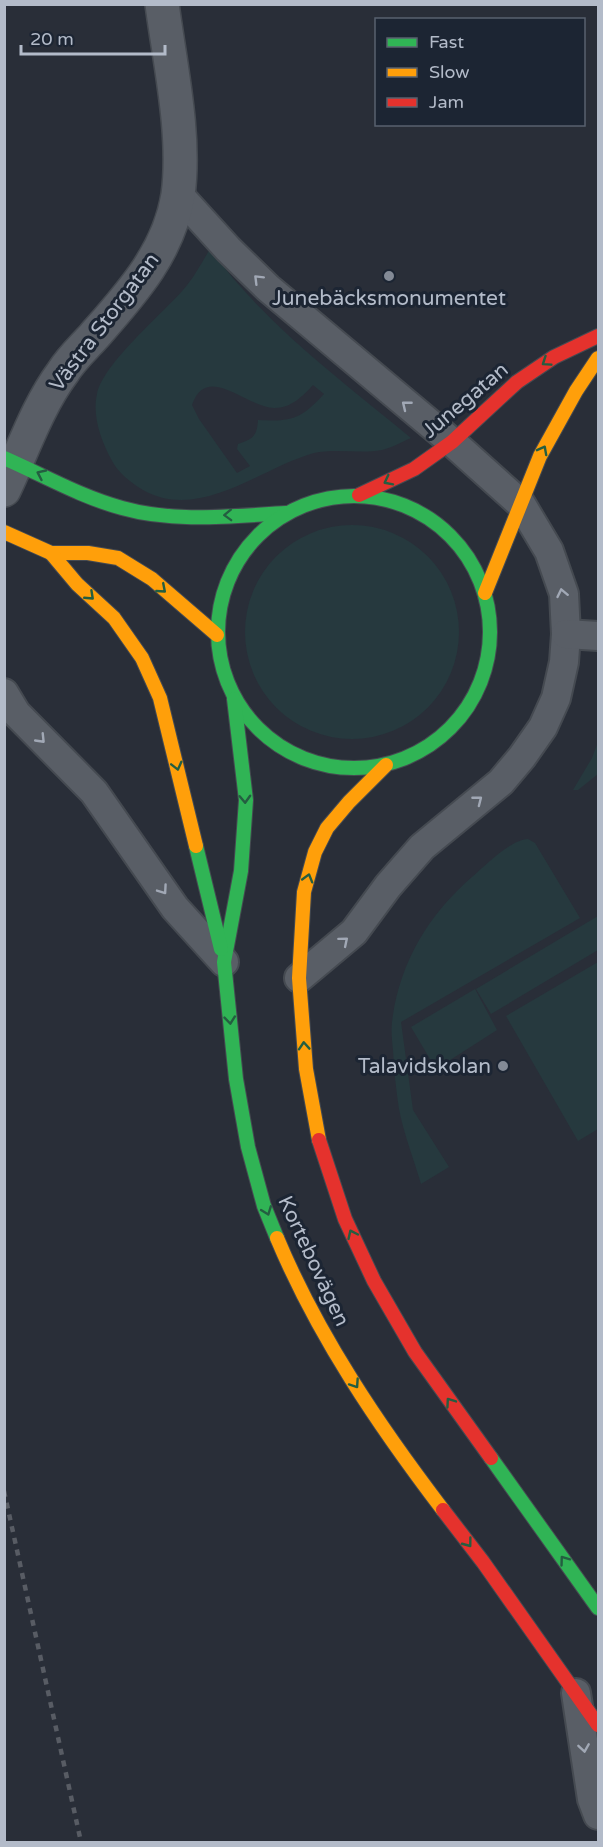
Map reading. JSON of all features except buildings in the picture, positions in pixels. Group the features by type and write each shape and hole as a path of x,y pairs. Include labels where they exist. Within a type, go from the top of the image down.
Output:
{"street":[{"name":"Västra Storgatan","path":"9,470 41,407 63,371 128,297 158,256 172,221 178,194 178,123 162,4"},
{"name":"Junegatan","path":"359,495 414,469 452,442 517,382 554,357 598,336"},
{"path":"485,593 540,456 576,391 598,358"},
{"path":"9,470 123,508 175,517 286,513"},
{"path":"359,495 405,506 430,519 458,544 478,575 485,593 490,621 490,648 480,684 472,700 456,723 436,741 412,755 386,765 347,768 328,766 299,758 274,742 252,723 234,699 222,668 217,635 222,593 230,573 240,556 269,524 286,513 322,499 359,495"},
{"path":"4,532 51,553 88,553 118,558 152,579 217,635"},
{"path":"51,553 77,584 114,618 142,658 160,698 224,962"},
{"name":"Kortebovägen","path":"234,699 246,800 241,872 224,962 237,1079 248,1147 264,1206 294,1278 336,1356 412,1467 576,1690 598,1725"},
{"path":"386,765 348,802 327,828 315,852 304,892 299,978 306,1069 320,1148 345,1219 374,1281 415,1352 598,1608"}],"lane":[{"path":"178,194 228,249 268,288 452,442 521,504 549,551 564,594 566,634 564,662 555,698 543,727 501,782 422,847 388,886 354,932 299,978"},
{"path":"566,634 598,636"},
{"path":"4,693 16,713 94,792 175,908 224,962"},
{"path":"576,1690 592,1799 598,1815"}],"green space":[{"path":"210,249 239,285 279,326 322,365 411,438 382,450 314,453 293,460 230,489 186,500 164,498 143,490 125,477 114,464 101,436 96,411 97,394 110,369 134,340 187,285","holes":["313,385 324,394 309,409 295,417 258,420 257,430 253,436 238,444 237,449 250,466 237,473 199,419 192,405 199,393 208,387 229,390 253,402 275,408 291,404"]},
{"path":"341,525 363,525 383,529 403,537 428,556 447,581 455,601 459,632 455,663 447,683 428,708 403,727 383,735 363,739 341,739 321,735 301,727 269,700 257,683 249,663 245,643 245,621 249,601 257,581 284,549 301,537 321,529"},
{"path":"598,742 598,774 578,790 573,790 592,758"},
{"path":"528,839 535,843 580,918 401,1022 413,1110 449,1167 421,1184 401,1119 395,1080 392,1025 401,980 429,924 456,892 499,854 521,840"},
{"path":"598,916 598,950 491,1014 476,989"},
{"path":"598,962 598,1129 578,1141 506,1016"},
{"path":"475,989 497,1030 436,1069 411,1027"}],"railway":[{"path":"4,1491 81,1842"}],"traffic: fast":[{"path":"4,458 92,498 142,513 183,517 286,513"},
{"path":"341,496 367,496 394,501 406,506 441,526 451,535 467,556 485,592 490,632 485,672 467,708 451,729 430,745 394,763 367,768 341,768 314,763 290,752 267,738 248,719 223,672 218,645 218,619 223,592 234,568 248,545 267,526 314,501 341,496"},
{"path":"234,699 246,800 241,871 224,962 236,1079 248,1147 264,1206 277,1238"},
{"path":"196,846 221,949"},
{"path":"491,1458 598,1608"}],"traffic: slow":[{"path":"485,593 540,456 576,391 598,358"},
{"path":"4,532 51,553 88,553 118,558 152,579 217,635"},
{"path":"51,553 77,584 114,618 142,658 160,698 196,846"},
{"path":"319,1140 306,1069 299,978 304,892 315,852 327,828 386,765"},
{"path":"277,1238 311,1310 351,1379 443,1510"}],"traffic: jam":[{"path":"359,495 414,469 452,442 517,382 554,357 598,336"},
{"path":"319,1140 345,1219 374,1281 415,1352 491,1458"},
{"path":"443,1510 483,1562 598,1725"}],"place":[{"name":"Junebäcksmonumentet","path":"389,276"},
{"name":"Talavidskolan","path":"503,1066"}]}
